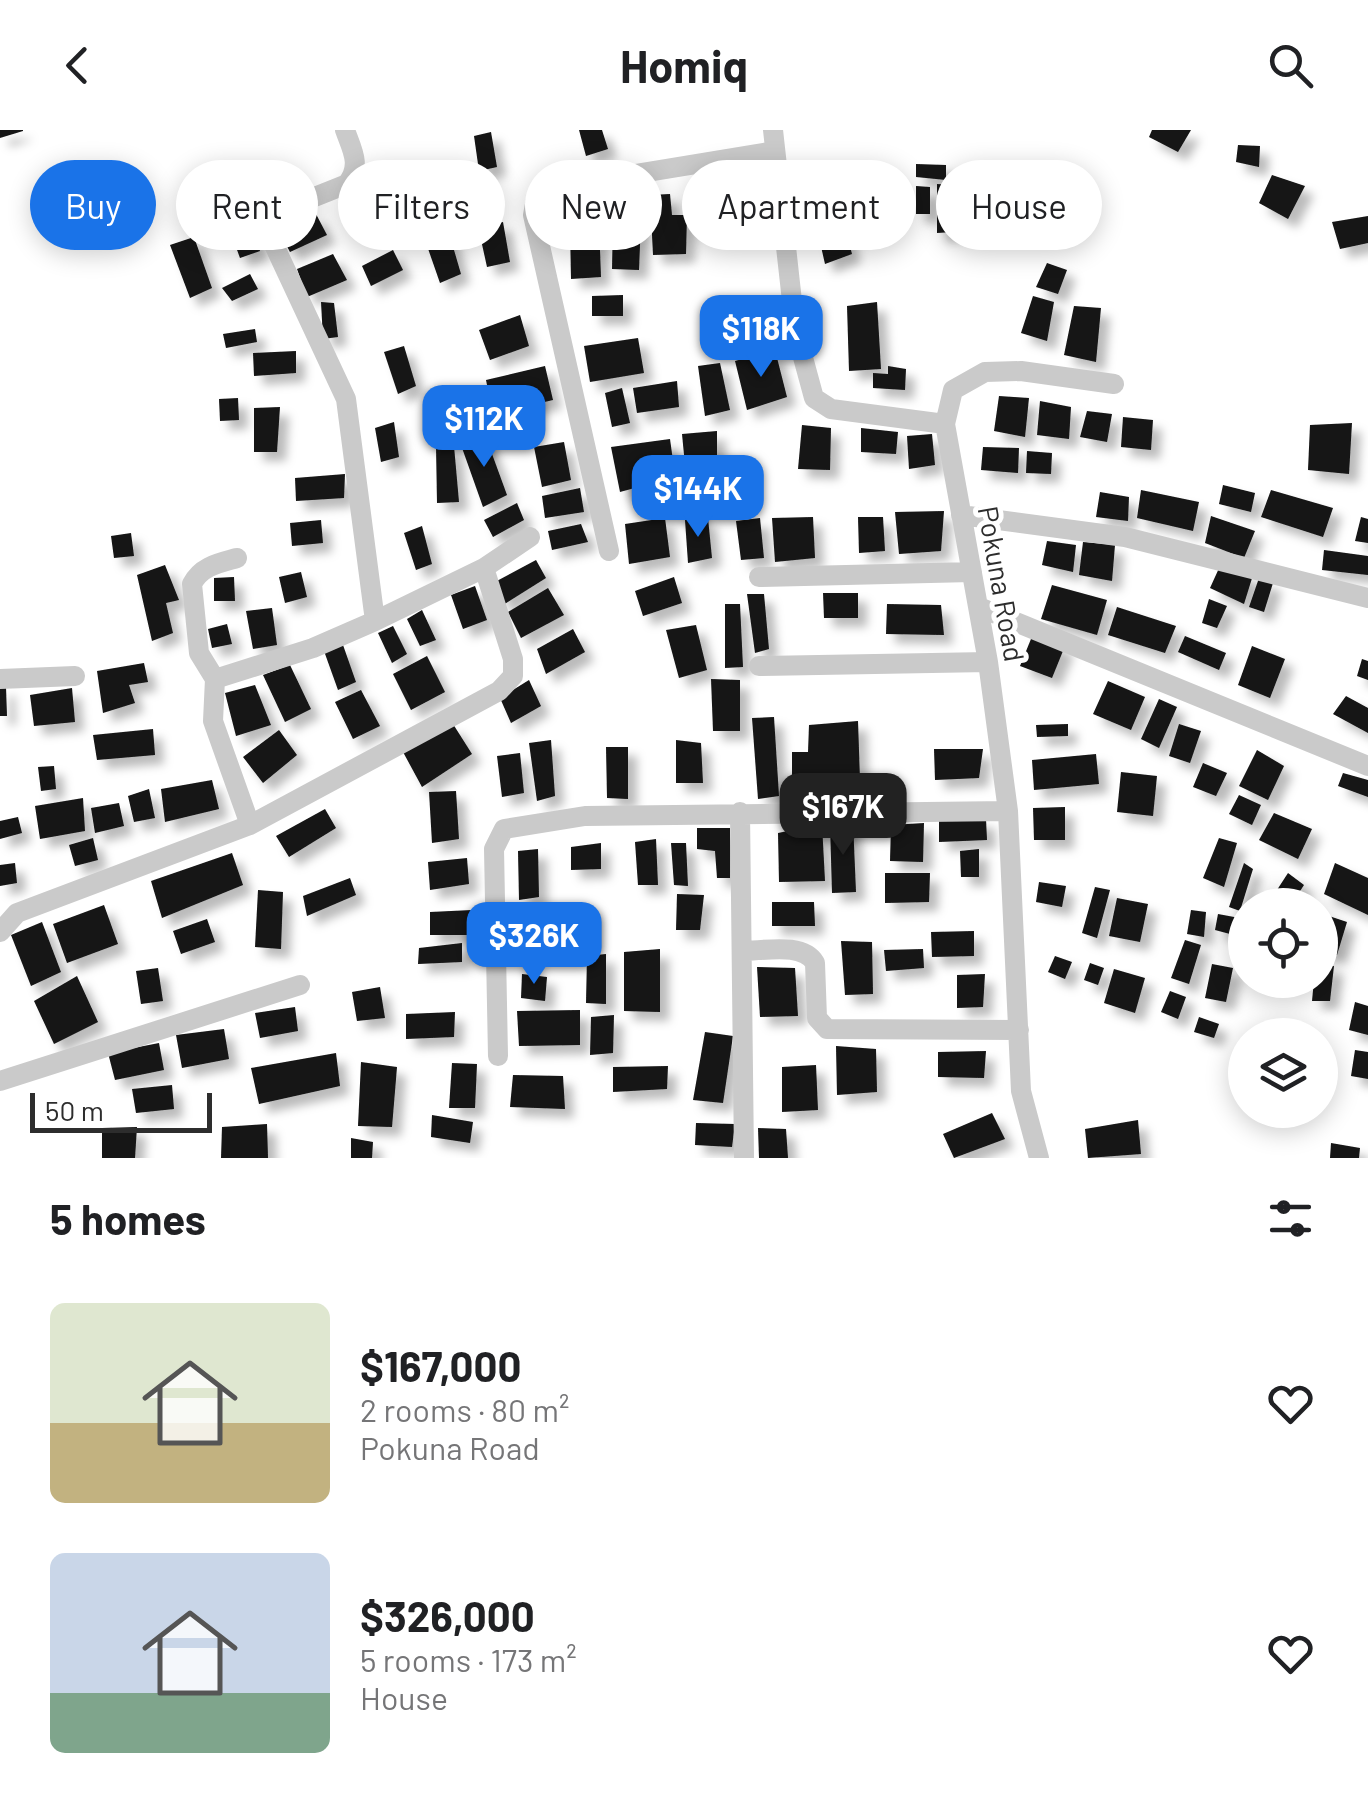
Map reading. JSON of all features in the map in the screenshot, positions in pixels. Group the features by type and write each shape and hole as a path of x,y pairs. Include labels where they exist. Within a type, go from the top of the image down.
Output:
{"street":[{"path":"344,130 357,165 354,175 347,184 272,214 267,230 346,398 375,620"},
{"path":"609,551 533,215 536,199 544,189 774,141 795,328 814,398 831,409 945,424 953,390 985,372 1021,372 1114,384"},
{"name":"Pokuna Road","path":"945,424 988,662 1008,811 1021,1091 1038,1158"},
{"path":"961,515 1125,537 1368,598"},
{"path":"215,679 313,648 484,568 530,537"},
{"path":"237,558 210,566 196,575 192,584 199,653 215,679 213,721 250,824"},
{"path":"0,932 17,913 250,824 499,691 513,676 512,659 484,568"},
{"path":"759,578 972,572"},
{"path":"979,607 1368,766"},
{"path":"759,666 988,662"},
{"path":"0,679 74,676"},
{"path":"498,1056 494,848 504,829 586,816 1008,811"},
{"path":"740,812 744,1158"},
{"path":"742,952 801,950 811,956 816,963 817,1018 827,1029 1019,1030"},
{"path":"0,1081 300,985"}],"building":[{"path":"0,130 23,130 23,131 0,138"},
{"path":"579,130 602,130 608,149 586,156"},
{"path":"1152,130 1191,130 1178,152 1149,137"},
{"path":"491,132 496,160 477,160 474,136"},
{"path":"1238,145 1260,146 1259,167 1236,162"},
{"path":"916,164 936,165 936,179 916,177"},
{"path":"1272,175 1305,186 1288,219 1259,203"},
{"path":"916,186 930,187 930,214 916,214"},
{"path":"662,194 670,194 672,215 682,215 682,250 686,254 653,255 653,250 662,250"},
{"path":"1368,216 1368,243 1340,249 1332,222"},
{"path":"318,218 327,235 318,239"},
{"path":"505,233 510,262 487,267 483,250 505,250"},
{"path":"176,243 176,250 199,250 212,288 190,298 170,245"},
{"path":"237,250 260,250 260,251 240,258"},
{"path":"393,250 403,270 371,286 362,266"},
{"path":"428,250 454,250 461,274 440,283"},
{"path":"570,250 600,250 601,277 571,279"},
{"path":"612,250 640,250 639,270 612,269"},
{"path":"822,250 851,250 852,254 825,264"},
{"path":"333,254 347,280 307,297 297,269"},
{"path":"1047,263 1067,270 1058,294 1036,287"},
{"path":"250,274 258,289 232,301 222,288"},
{"path":"623,295 623,316 592,316 592,296"},
{"path":"1033,296 1054,302 1047,341 1021,333"},
{"path":"321,302 334,303 338,337 323,339"},
{"path":"877,302 881,369 849,371 847,306"},
{"path":"1074,306 1101,308 1096,362 1064,355"},
{"path":"520,315 529,346 490,360 479,330"},
{"path":"255,329 257,342 226,348 223,334"},
{"path":"638,338 644,373 590,382 584,346"},
{"path":"404,346 416,386 398,394 384,352"},
{"path":"775,350 787,397 747,410 735,361"},
{"path":"296,351 296,373 254,376 253,353"},
{"path":"720,363 730,410 705,416 698,366"},
{"path":"545,366 553,400 493,414 486,380"},
{"path":"888,366 906,369 905,390 873,388 873,373 888,374"},
{"path":"677,381 679,407 637,413 633,388"},
{"path":"622,388 630,423 612,427 605,393"},
{"path":"463,392 477,425 461,430 449,396"},
{"path":"999,396 1029,398 1025,437 994,431"},
{"path":"238,398 239,420 220,421 219,399"},
{"path":"1040,401 1071,407 1069,439 1037,435"},
{"path":"280,407 277,452 254,452 254,408"},
{"path":"1087,411 1112,414 1107,442 1080,437"},
{"path":"1123,417 1153,420 1151,450 1121,447"},
{"path":"394,422 399,457 381,462 375,428"},
{"path":"1352,423 1349,474 1308,470 1310,425"},
{"path":"802,425 831,428 830,470 798,469"},
{"path":"861,428 898,432 896,454 861,452"},
{"path":"717,431 717,462 685,465 682,434"},
{"path":"484,432 507,495 483,507 461,445"},
{"path":"932,434 935,465 909,469 907,436"},
{"path":"670,439 678,497 646,502 642,486 620,492 611,447"},
{"path":"564,442 571,480 542,487 534,447"},
{"path":"436,446 454,446 459,502 437,503"},
{"path":"983,447 1019,448 1018,473 981,470"},
{"path":"1027,451 1052,453 1051,474 1026,473"},
{"path":"345,474 344,498 296,501 295,478"},
{"path":"1223,485 1255,493 1251,512 1219,504"},
{"path":"580,488 584,512 545,518 542,496"},
{"path":"1141,490 1199,502 1193,531 1137,518"},
{"path":"1271,490 1333,508 1323,537 1261,517"},
{"path":"1100,492 1129,497 1128,521 1096,517"},
{"path":"517,503 524,520 493,537 484,520"},
{"path":"944,511 941,551 899,554 895,512"},
{"path":"1211,516 1255,531 1244,558 1205,543"},
{"path":"813,517 815,558 775,562 772,518"},
{"path":"858,517 883,517 885,551 859,553"},
{"path":"1361,517 1368,519 1368,543 1355,541"},
{"path":"665,518 670,557 629,564 625,524"},
{"path":"708,518 712,558 688,563 685,520"},
{"path":"760,518 764,558 741,560 736,521"},
{"path":"321,520 323,543 292,546 290,523"},
{"path":"581,524 588,542 552,550 548,531"},
{"path":"422,526 432,564 416,570 404,533"},
{"path":"131,533 134,556 114,558 111,536"},
{"path":"1047,541 1076,545 1073,572 1042,565"},
{"path":"1083,542 1115,545 1112,581 1079,575"},
{"path":"1324,550 1368,556 1368,575 1322,570"},
{"path":"536,560 546,578 503,605 493,583"},
{"path":"165,565 179,600 166,603 173,633 152,641 137,575"},
{"path":"1220,566 1253,575 1244,604 1210,588"},
{"path":"301,572 307,597 285,603 279,577"},
{"path":"234,577 235,601 214,601 214,578"},
{"path":"674,577 682,603 643,616 635,591"},
{"path":"1259,578 1273,583 1264,612 1249,607"},
{"path":"1052,585 1107,600 1097,635 1041,619"},
{"path":"475,586 487,620 463,629 451,595"},
{"path":"548,588 564,615 521,638 508,612"},
{"path":"823,593 858,593 858,618 824,618"},
{"path":"747,594 764,594 769,649 755,653"},
{"path":"1209,599 1227,606 1217,628 1202,623"},
{"path":"725,604 740,604 743,667 725,668"},
{"path":"887,604 941,605 944,635 886,634"},
{"path":"1117,607 1176,626 1165,653 1108,635"},
{"path":"272,608 277,645 253,649 246,611"},
{"path":"422,610 436,640 420,646 407,619"},
{"path":"227,624 232,644 212,648 208,629"},
{"path":"696,625 707,670 679,678 666,630"},
{"path":"393,626 407,654 392,663 378,633"},
{"path":"573,629 585,652 546,674 537,649"},
{"path":"1033,634 1065,646 1052,678 1020,666"},
{"path":"1185,636 1226,653 1219,670 1178,652"},
{"path":"343,645 356,682 338,690 324,651"},
{"path":"1252,646 1285,659 1270,698 1238,685"},
{"path":"427,656 445,692 411,710 393,674"},
{"path":"1362,659 1368,661 1368,680 1357,676"},
{"path":"144,663 148,682 129,685 135,703 103,713 97,671"},
{"path":"290,665 311,709 285,722 263,675"},
{"path":"711,679 740,680 740,731 713,731"},
{"path":"529,680 541,706 511,723 500,698"},
{"path":"1108,681 1145,697 1131,730 1093,714"},
{"path":"255,685 271,725 236,736 225,693"},
{"path":"6,687 7,716 0,716 0,688"},
{"path":"72,688 75,722 34,726 30,695"},
{"path":"361,690 380,726 353,739 335,702"},
{"path":"1346,696 1368,708 1368,733 1333,714"},
{"path":"1159,699 1177,707 1159,748 1141,739"},
{"path":"774,717 779,796 758,799 752,718"},
{"path":"858,721 860,780 792,783 792,752 808,752 809,725"},
{"path":"453,724 472,754 422,787 403,752"},
{"path":"1068,724 1068,736 1037,737 1036,725"},
{"path":"1179,724 1201,731 1190,763 1169,756"},
{"path":"153,729 155,755 97,760 93,735"},
{"path":"279,730 297,755 263,783 243,757"},
{"path":"551,740 555,796 537,801 529,743"},
{"path":"676,740 701,743 703,783 676,783"},
{"path":"606,747 628,747 628,799 607,798"},
{"path":"934,749 983,749 979,778 935,780"},
{"path":"1257,750 1284,766 1268,800 1239,786"},
{"path":"520,753 524,793 502,797 497,756"},
{"path":"1096,754 1099,784 1034,790 1032,760"},
{"path":"1203,763 1227,773 1216,796 1193,787"},
{"path":"54,766 56,789 41,791 38,767"},
{"path":"1121,772 1157,776 1153,816 1117,812"},
{"path":"1343,773 1368,780 1368,797 1338,786"},
{"path":"212,780 219,809 165,822 161,789"},
{"path":"149,789 155,818 134,822 128,796"},
{"path":"456,791 459,839 432,843 429,792"},
{"path":"1239,795 1261,805 1252,825 1229,814"},
{"path":"83,798 85,831 40,839 35,806"},
{"path":"119,803 124,826 95,833 91,808"},
{"path":"1065,807 1065,840 1034,840 1033,808"},
{"path":"325,809 336,828 289,857 276,836"},
{"path":"1274,813 1312,829 1298,859 1259,840"},
{"path":"18,817 22,833 0,839 0,821"},
{"path":"986,819 987,840 939,842 939,820"},
{"path":"853,822 856,892 832,893 830,824"},
{"path":"924,823 923,862 890,861 891,825"},
{"path":"822,824 825,881 779,882 778,833"},
{"path":"697,828 730,828 730,878 717,878 715,851 697,849"},
{"path":"93,838 98,860 75,866 69,845"},
{"path":"1219,838 1237,843 1224,887 1203,878"},
{"path":"656,839 658,885 638,885 635,842"},
{"path":"601,843 601,869 571,870 571,847"},
{"path":"671,843 686,843 688,886 674,885"},
{"path":"538,849 539,897 519,900 518,851"},
{"path":"979,849 979,877 961,877 960,851"},
{"path":"232,853 243,885 162,918 151,881"},
{"path":"467,858 469,884 430,890 428,862"},
{"path":"15,863 17,883 0,886 0,865"},
{"path":"1244,863 1253,869 1247,888 1235,888"},
{"path":"1335,863 1368,878 1368,915 1338,901 1338,888 1326,888"},
{"path":"885,873 930,873 929,902 885,903"},
{"path":"1288,873 1304,885 1302,888 1278,888"},
{"path":"350,878 356,895 307,916 303,896"},
{"path":"1039,882 1066,886 1062,907 1036,902"},
{"path":"1095,887 1110,890 1097,938 1082,933"},
{"path":"258,890 283,892 281,949 255,947"},
{"path":"677,894 704,895 700,930 676,930"},
{"path":"1117,898 1148,904 1140,942 1109,936"},
{"path":"772,902 814,902 815,926 772,926"},
{"path":"551,904 593,906 593,946 569,944 570,921 551,921"},
{"path":"104,905 118,944 67,963 53,924"},
{"path":"472,910 470,935 430,935 430,912"},
{"path":"1191,910 1206,912 1204,937 1187,934"},
{"path":"1218,914 1228,916 1228,933 1215,930"},
{"path":"207,919 215,942 181,954 173,931"},
{"path":"1338,919 1347,922 1338,952"},
{"path":"42,922 61,972 31,986 11,935"},
{"path":"974,931 974,956 932,957 931,932"},
{"path":"1185,940 1201,945 1189,984 1171,978"},
{"path":"841,941 872,942 873,994 845,995"},
{"path":"462,943 462,962 418,964 419,948"},
{"path":"660,949 660,1012 624,1011 624,952"},
{"path":"923,949 924,968 886,971 884,950"},
{"path":"606,954 606,1004 586,1003 587,956"},
{"path":"1055,956 1072,962 1065,979 1048,972"},
{"path":"1090,963 1104,968 1098,985 1084,980"},
{"path":"1212,964 1228,967 1226,1002 1205,998"},
{"path":"757,967 795,968 798,1016 760,1017"},
{"path":"158,968 163,1001 141,1004 136,971"},
{"path":"1114,969 1145,978 1135,1013 1104,1003"},
{"path":"522,974 547,977 545,1001 521,998"},
{"path":"985,974 983,1007 957,1008 957,975"},
{"path":"77,976 98,1022 54,1044 34,1001"},
{"path":"380,987 385,1018 357,1021 352,992"},
{"path":"1170,991 1186,997 1178,1019 1161,1012"},
{"path":"1355,1002 1368,1006 1368,1035 1349,1030"},
{"path":"295,1007 298,1031 260,1038 255,1013"},
{"path":"580,1010 580,1045 519,1046 517,1011"},
{"path":"455,1012 454,1037 406,1039 406,1014"},
{"path":"614,1015 613,1053 590,1055 591,1017"},
{"path":"1199,1017 1219,1024 1214,1038 1194,1032"},
{"path":"224,1029 229,1059 182,1068 176,1035"},
{"path":"705,1032 733,1036 723,1103 693,1100"},
{"path":"159,1043 164,1070 115,1080 108,1053"},
{"path":"836,1046 876,1049 877,1092 837,1095"},
{"path":"1355,1050 1368,1052 1368,1079 1351,1076"},
{"path":"986,1051 984,1078 938,1077 938,1052"},
{"path":"336,1053 340,1086 259,1104 251,1068"},
{"path":"361,1062 397,1067 392,1127 358,1126"},
{"path":"452,1063 477,1064 475,1108 449,1108"},
{"path":"816,1065 818,1110 782,1112 782,1067"},
{"path":"668,1066 667,1089 613,1092 613,1067"},
{"path":"513,1075 563,1076 565,1109 510,1107"},
{"path":"172,1085 174,1109 136,1113 132,1089"},
{"path":"992,1113 1005,1139 954,1158 943,1134"},
{"path":"432,1115 473,1122 470,1143 431,1137"},
{"path":"1138,1120 1141,1154 1088,1158 1085,1129"},
{"path":"696,1123 735,1124 732,1147 695,1145"},
{"path":"267,1124 268,1158 221,1158 222,1127"},
{"path":"137,1127 135,1158 102,1158 102,1128"},
{"path":"758,1128 786,1129 788,1158 759,1158"},
{"path":"351,1138 373,1142 372,1158 351,1158"},
{"path":"1331,1143 1360,1148 1359,1158 1330,1158"}]}
